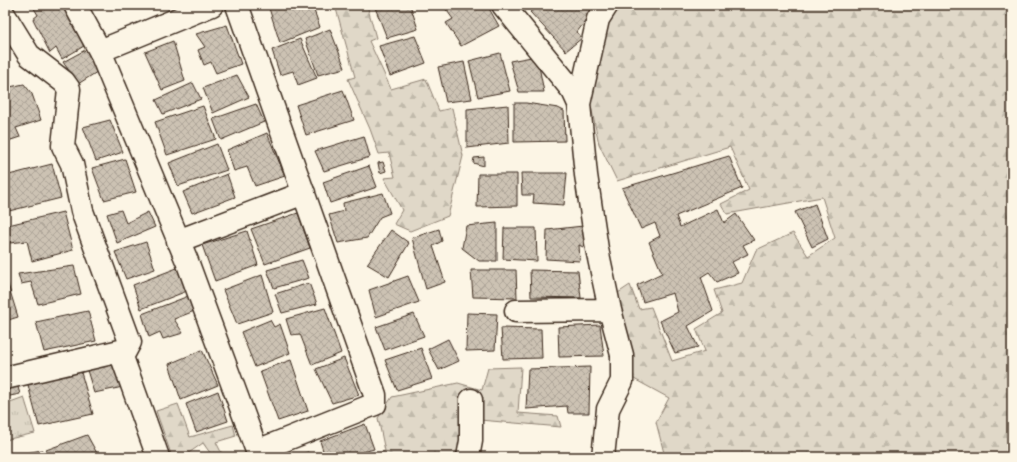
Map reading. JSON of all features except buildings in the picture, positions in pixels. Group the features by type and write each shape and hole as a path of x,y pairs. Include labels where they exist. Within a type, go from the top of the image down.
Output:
{"street":[{"path":"75,5 100,51 178,241 257,451 375,404 375,395 237,5"},
{"path":"100,51 212,5"},
{"path":"503,5 573,91 579,104"},
{"path":"603,457 608,409 622,381 622,355 610,310 597,249 586,175 579,104 598,19 607,5"},
{"path":"5,16 29,55 64,82 69,89 63,146 72,164 82,211 130,342 121,354 5,378"},
{"path":"178,241 304,193"},
{"path":"516,310 610,310"},
{"path":"121,354 158,457"},
{"path":"468,457 471,441 471,400"}],"green space":[{"path":"335,5 367,5 376,38 369,41 391,89 426,79 439,111 452,108 463,156 448,216 410,231 394,224 402,210 384,178 395,177 389,153 379,154 370,129 348,79 355,77"},
{"path":"619,5 1012,5 1012,457 665,457 656,422 669,398 634,379 615,295 630,285 639,309 651,307 672,361 705,351 696,329 722,313 714,290 742,283 756,250 793,233 808,256 835,238 822,197 727,214 721,204 749,190 730,147 617,181 599,144 588,92 604,31"},
{"path":"521,367 518,413 558,416 561,427 468,419 461,457 368,457 385,451 378,418 392,397 458,383 482,390 488,368"},
{"path":"24,397 35,433 5,440 5,404"},
{"path":"178,404 190,437 233,425 236,436 216,442 222,454 219,457 213,457 203,443 183,457 172,457 156,411"}]}
